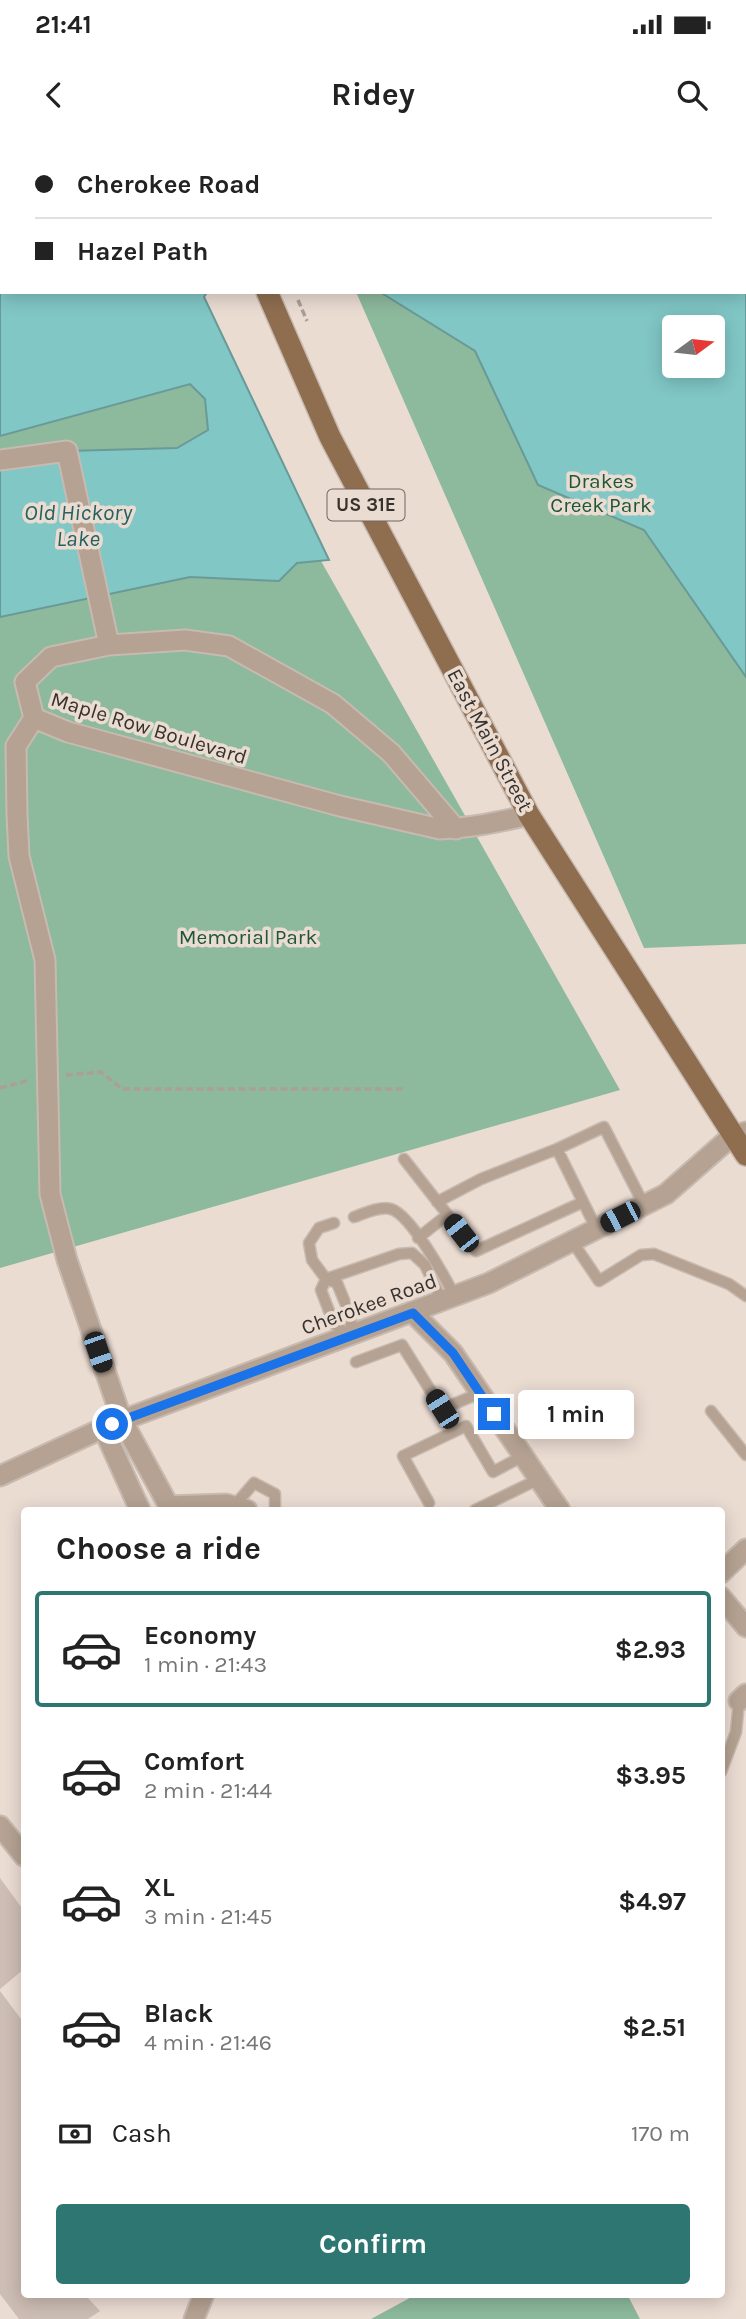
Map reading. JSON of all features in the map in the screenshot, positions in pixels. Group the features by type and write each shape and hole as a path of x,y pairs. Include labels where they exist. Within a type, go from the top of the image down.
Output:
{"main road":[{"name":"East Main Street","path":"270,298 330,437 529,815 739,1134 746,1155"}],"street":[{"path":"0,460 67,451 109,645"},
{"name":"Maple Row Boulevard","path":"456,829 391,753 333,704 229,646 185,640 109,645 51,657 26,682 34,718 68,732 340,806 440,830 476,828 529,815"},
{"path":"34,718 16,746 16,814 19,856 45,960 50,1194 66,1260 122,1420 169,1507"},
{"name":"Cherokee Road","path":"0,1476 122,1420 489,1283 666,1194 739,1134"},
{"path":"413,1313 453,1353 558,1507"},
{"path":"103,1428 139,1507"},
{"path":"725,1569 746,1549"},
{"path":"725,1602 746,1627"},
{"path":"0,1826 21,1852"},
{"path":"194,2319 202,2298"}],"lane":[{"path":"437,1202 481,1179 604,1127 644,1205"},
{"path":"557,1149 596,1228"},
{"path":"404,1159 476,1251 583,1202"},
{"path":"354,1217 380,1209 393,1210 437,1262 448,1299"},
{"path":"418,1238 447,1215"},
{"path":"334,1223 319,1228 309,1243 312,1260 326,1279 337,1283 351,1317 350,1336"},
{"path":"572,1241 599,1281 641,1255 654,1254 729,1284 746,1296"},
{"path":"350,1336 334,1324 321,1290 326,1279 399,1254 412,1254 425,1265 448,1299"},
{"path":"356,1362 402,1345 442,1409 480,1392"},
{"path":"711,1411 746,1455"},
{"path":"429,1503 403,1456 466,1426 493,1472 523,1456"},
{"path":"481,1507 539,1479"},
{"path":"241,1507 254,1483 275,1494 275,1507"},
{"path":"725,1761 736,1732 743,1697"}],"path":[{"path":"298,300 307,321"},
{"path":"0,1088 12,1083 48,1077 101,1072 122,1089 404,1089"}],"green space":[{"name":"Drakes Creek Park","path":"357,294 746,294 746,944 644,948"},
{"name":"Memorial Park","path":"195,338 620,1090 0,1268 0,408"},
{"path":"410,2298 629,2298 640,2319 371,2319"}],"water":[{"name":"Old Hickory Lake","path":"0,294 206,294 204,297 329,560 297,563 279,581 190,577 0,617 0,466 67,451 177,448 208,430 205,399 190,384 0,436"},
{"path":"383,294 746,294 746,677 644,530 538,485 475,351"}],"building":[{"path":"0,1878 21,1907 21,1972 0,1989"},
{"path":"0,1991 21,2019 21,2298 88,2298 100,2311 88,2319 19,2319 0,2294"}],"route":[{"path":"112,1424 413,1313 453,1353 494,1414"}]}
